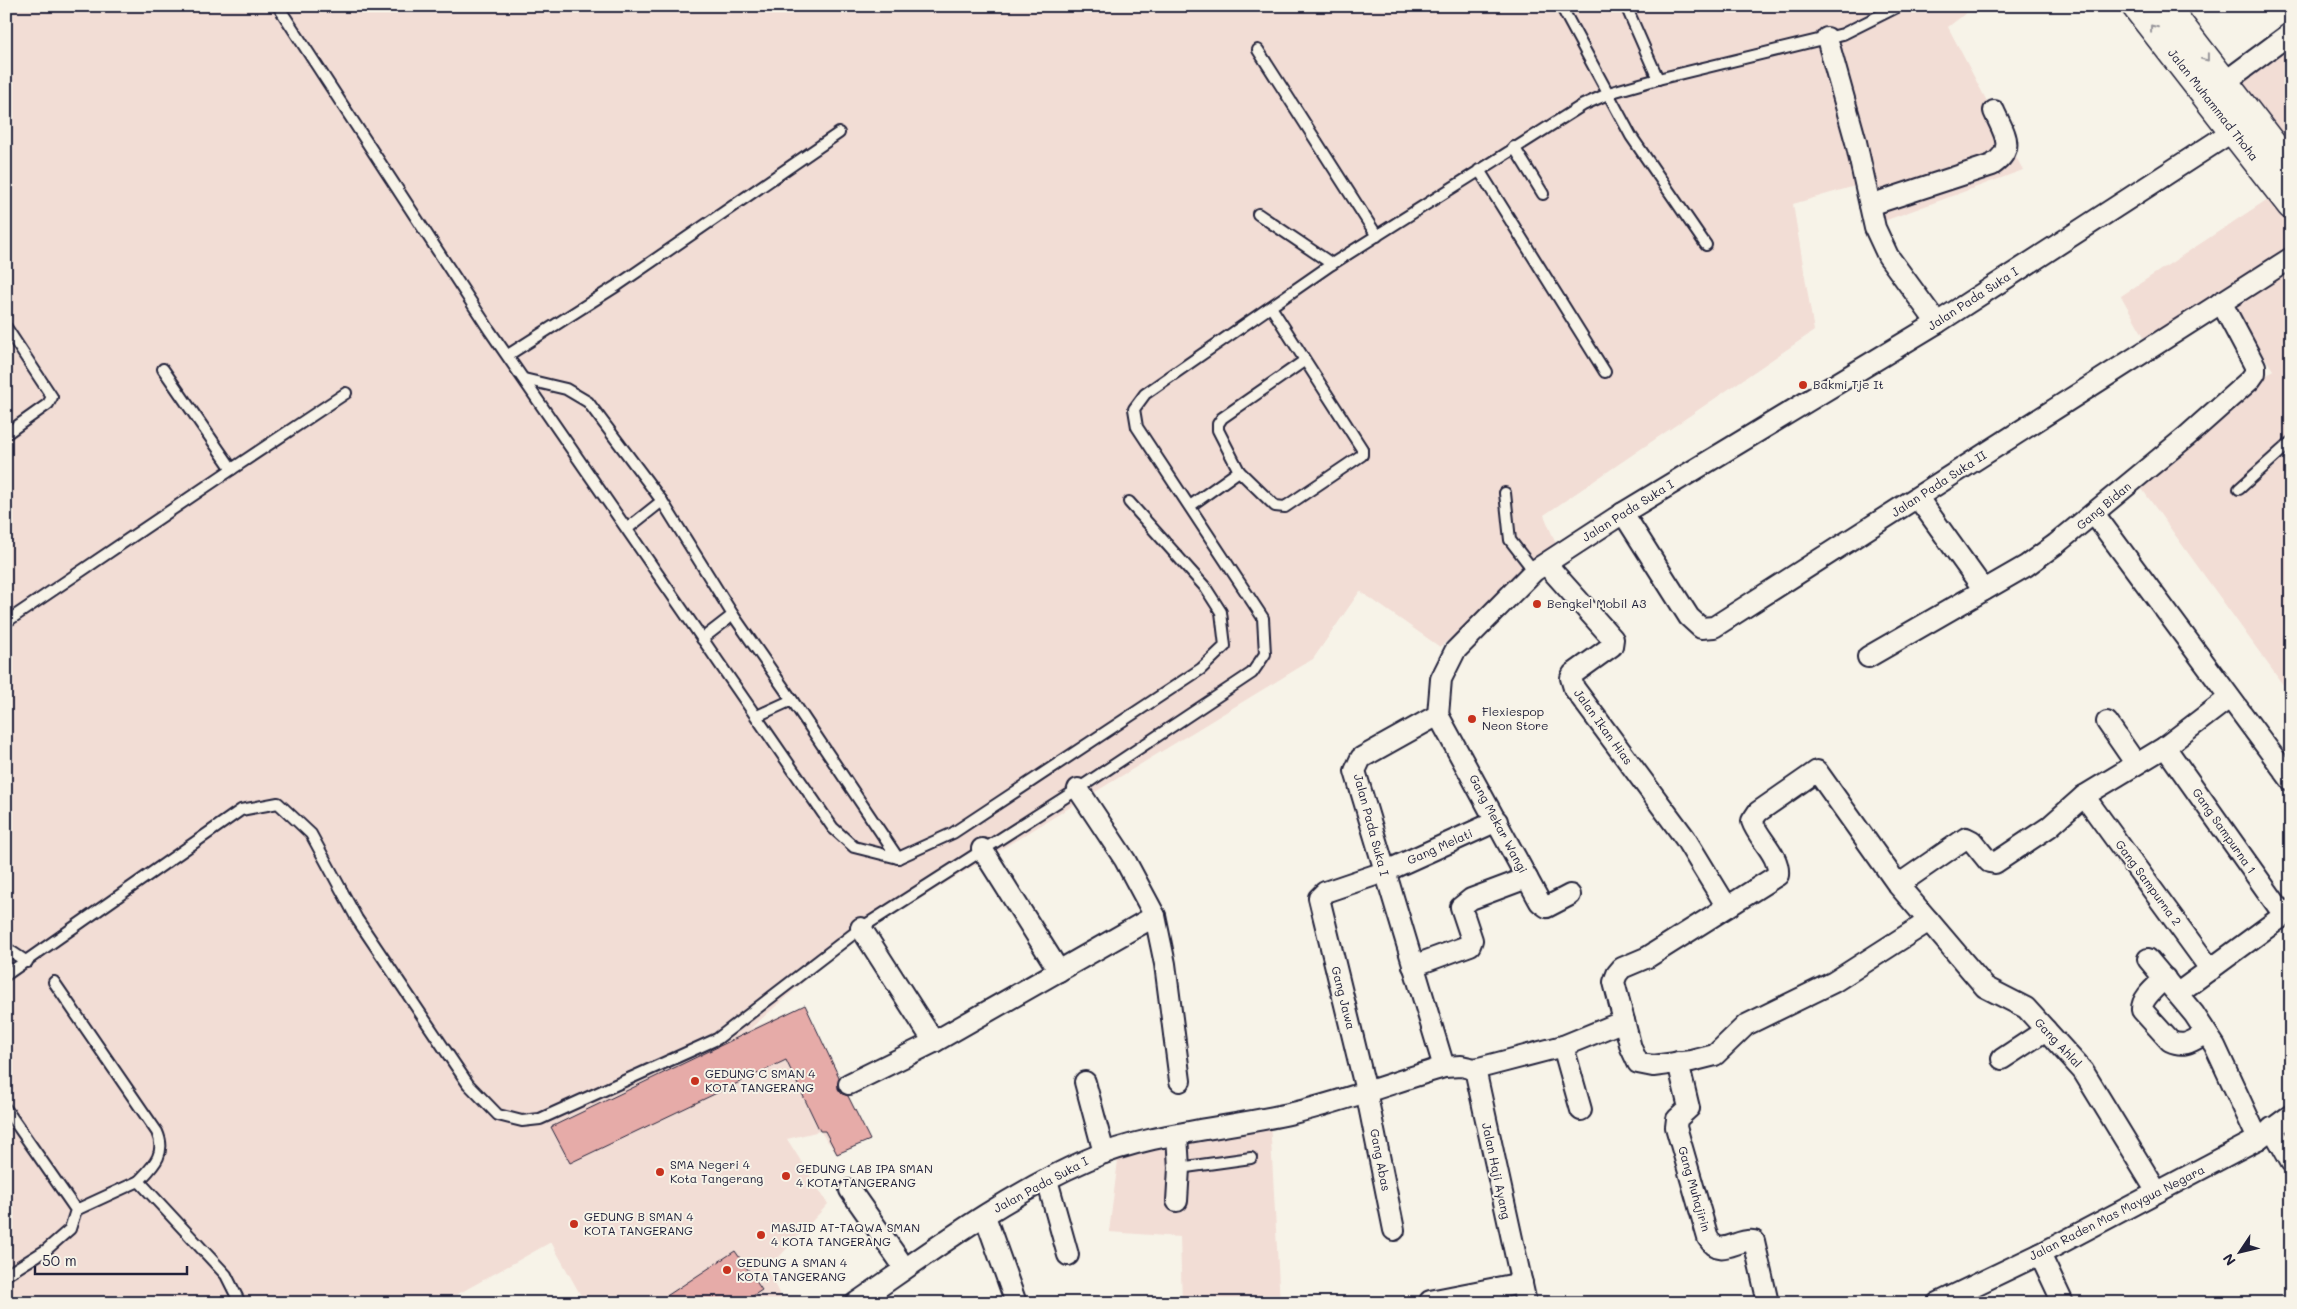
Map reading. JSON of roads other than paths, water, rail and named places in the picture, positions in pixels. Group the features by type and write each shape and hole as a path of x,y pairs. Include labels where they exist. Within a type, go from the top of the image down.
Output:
{"main road":[{"name":"Jalan Muhammad Thoha","path":"2136,6 2291,169"},
{"name":"Jalan Muhammad Thoha","path":"2165,6 2215,89 2234,131 2291,205"}],"street":[{"path":"2215,89 2291,33"},
{"path":"1827,38 1856,142 1875,228 1888,256 1937,323"},
{"path":"1870,205 1992,165 2004,157 2007,149 2006,139 1994,111"},
{"name":"Jalan Pada Suka I","path":"856,1303 878,1296 904,1267 985,1216 1047,1180 1104,1153 1177,1135 1293,1113 1444,1067 1355,771 1361,758 1438,715 1441,679 1455,651 1540,568 1623,513 1937,323 2234,131"},
{"name":"Jalan Pada Suka II","path":"1623,513 1689,617 1701,628 1714,627 2291,258"},
{"name":"Gang Bidan","path":"1868,657 2026,566 2094,514 2187,436 2255,374 2255,366 2220,302"},
{"path":"1918,498 1984,590"},
{"path":"2094,514 2291,780"},
{"name":"Jalan Ikan Hias","path":"1540,568 1612,639 1612,646 1573,674 1571,678 1574,688 1685,838 1727,908"},
{"path":"1898,885 1966,838 1972,841 1989,862 1995,863 2049,827 2084,796 2164,747 2229,698"},
{"name":"Gang Mekar Wangi","path":"1438,715 1543,906 1547,907 1570,895"},
{"path":"2106,722 2136,764"},
{"name":"Gang Sampurna 1","path":"2164,747 2287,913"},
{"name":"Gang Ahlal","path":"1727,908 1778,875 1778,868 1774,858 1755,829 1752,821 1758,812 1818,771 1898,885 1985,987 2026,1008 2084,1070 2156,1192"},
{"path":"1078,789 1125,860 1155,916 1165,964 1180,1081"},
{"name":"Gang Sampurna 2","path":"2084,796 2211,970"},
{"name":"Gang Melati","path":"1320,906 1319,898 1325,892 1384,872 1497,821"},
{"path":"982,849 1059,971"},
{"path":"1413,966 1470,945 1472,940 1461,907 1471,899 1526,878"},
{"name":"Gang Jawa","path":"1320,906 1366,1091"},
{"path":"1727,908 1648,957 1622,968 1617,974 1614,982 1638,1063 1653,1066 1715,1055 1746,1025 1834,982 1929,921"},
{"path":"2178,993 2287,913"},
{"path":"849,1084 934,1042 1155,916"},
{"path":"861,928 934,1042"},
{"path":"2148,959 2178,993 2206,1033 2265,1134 2291,1162"},
{"path":"2165,978 2145,999 2142,1010 2170,1041 2175,1043 2187,1044 2206,1033"},
{"path":"1444,1067 1461,1066 1475,1069 1563,1046 1624,1020"},
{"path":"2002,1059 2046,1030"},
{"path":"1563,1046 1581,1110"},
{"name":"Gang Muhajirin","path":"1678,1062 1689,1108 1677,1119 1676,1127 1708,1238 1712,1245 1720,1248 1754,1241 1768,1303"},
{"name":"Jalan Haji Ayang","path":"1475,1069 1502,1204 1526,1303"},
{"path":"1085,1082 1104,1153"},
{"name":"Gang Abas","path":"1366,1091 1394,1230"},
{"name":"Jalan Raden Mas Maygua Negara","path":"1938,1303 2040,1254 2265,1134 2291,1115"},
{"path":"1177,1135 1179,1168 1177,1201"},
{"path":"1047,1180 1068,1254"},
{"path":"850,1190 904,1267"},
{"path":"985,1216 1016,1303"},
{"path":"2040,1254 2063,1303"},
{"path":"1430,1301 1522,1283"}],"lane":[{"path":"278,6 490,331 628,528 833,828 854,847 898,858 953,833 1201,669 1225,646 1220,612 1205,587 1129,502"},
{"path":"1561,6 1630,136 1706,245"},
{"path":"1626,6 1658,79"},
{"path":"6,976 241,810 278,803 311,834 357,919 468,1084 498,1115 522,1121 540,1119 717,1039 861,928 1078,789 1252,673 1265,654 1263,618 1137,427 1134,410 1145,394 1332,264 1583,105 1608,93 1658,79 1827,38 1861,27 1899,6"},
{"path":"1258,50 1377,236"},
{"path":"508,355 618,285 839,133"},
{"path":"1514,148 1543,194"},
{"path":"1479,170 1605,372"},
{"path":"1258,214 1332,264"},
{"path":"1271,307 1362,449 1362,455 1285,507 1275,506 1239,471 1218,430 1218,424 1222,418 1304,361"},
{"path":"6,327 52,397 48,404 6,434"},
{"path":"163,369 232,470"},
{"path":"524,379 566,389 588,402 662,501 733,615 898,858"},
{"path":"7,622 346,393"},
{"path":"2239,489 2291,442"},
{"path":"1190,506 1239,471"},
{"path":"1505,493 1508,534 1540,568"},
{"path":"628,528 662,501"},
{"path":"702,638 733,615"},
{"path":"756,716 792,700"},
{"path":"6,948 27,962"},
{"path":"6,1275 46,1250 70,1229 76,1210 139,1182 159,1158 161,1141 157,1132 54,982"},
{"path":"6,1109 76,1210"},
{"path":"1179,1168 1251,1158"},
{"path":"139,1182 226,1275 240,1303"}],"place":[{"name":"Bakmi Tje It","path":"1803,385"},
{"name":"Bengkel Mobil A3","path":"1537,604"},
{"name":"Flexiespop Neon Store","path":"1472,719"},
{"name":"GEDUNG C SMAN 4 KOTA TANGERANG","path":"695,1081"},
{"name":"SMA Negeri 4 Kota Tangerang","path":"660,1172"},
{"name":"GEDUNG LAB IPA SMAN 4 KOTA TANGERANG","path":"786,1176"},
{"name":"GEDUNG B SMAN 4 KOTA TANGERANG","path":"574,1224"},
{"name":"MASJID AT-TAQWA SMAN 4 KOTA TANGERANG","path":"761,1235"},
{"name":"GEDUNG A SMAN 4 KOTA TANGERANG","path":"727,1270"}]}
